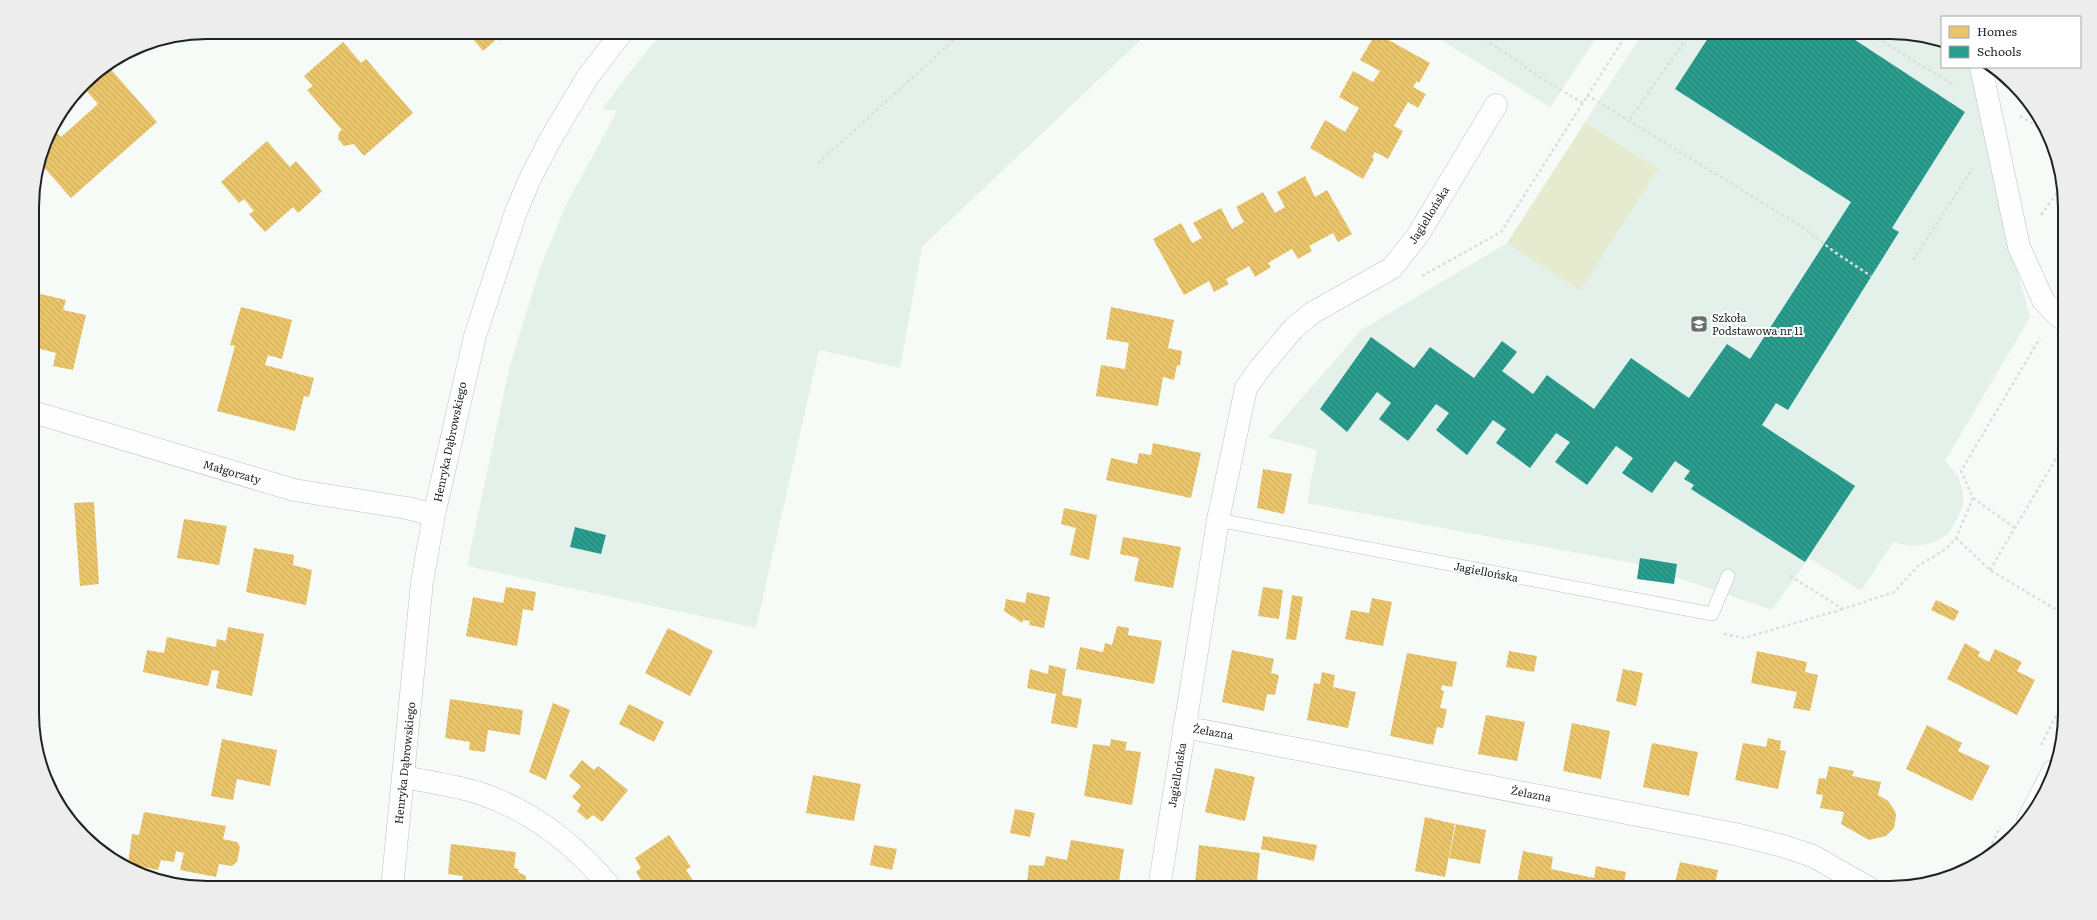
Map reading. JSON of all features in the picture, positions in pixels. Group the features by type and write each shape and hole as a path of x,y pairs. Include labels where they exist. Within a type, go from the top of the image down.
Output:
{"street":[{"name":"Henryka Dąbrowskiego","path":"393,881 422,582 434,515 475,336 516,212 529,181 569,106 616,39"},
{"path":"1981,68 2019,246 2042,300 2058,315"},
{"name":"Jagiellońska","path":"1160,881 1218,520 1246,388 1260,367 1294,328 1312,313 1392,268 1418,235 1496,105"},
{"name":"Małgorzaty","path":"39,414 294,490 407,508 434,515"},
{"name":"Żelazna","path":"1184,727 1705,828 1783,846 1813,856 1858,881"},
{"path":"404,777 477,792 511,806 545,825 563,839 592,865 605,881"}],"lane":[{"name":"Jagiellońska","path":"1218,520 1712,614 1728,576"}],"path":[{"path":"818,163 955,39"},
{"path":"1485,39 1547,82 1582,103"},
{"path":"1630,119 1686,39"},
{"path":"1878,39 1958,88"},
{"path":"1587,95 1630,119 1802,227 1836,253 1871,276"},
{"path":"1913,260 1975,166"},
{"path":"2015,528 1973,498 1961,471 2042,334 2058,319"},
{"path":"1990,570 2058,455"},
{"path":"1721,633 1744,638 1843,609 1894,592 1918,566 1946,549 1956,538 1973,498"},
{"path":"1956,538 1990,570 2058,611"},
{"path":"1790,576 1843,609"},
{"path":"1891,879 1894,881"}],"shaded area":[{"path":"658,39 1142,39 922,247 900,368 819,350 756,628 467,566 509,369 540,268 566,205 617,111 602,109 647,50"},
{"path":"1439,39 1595,39 1550,107"},
{"name":"Szkoła Podstawowa nr 11","path":"1638,39 1901,39 1922,42 1941,47 1941,68 1974,68 2013,255 2030,317 1945,461 1958,476 1963,492 1963,506 1949,533 1933,543 1909,546 1893,542 1861,591 1809,558 1772,610 1637,564 1307,503 1317,450 1268,437 1361,330 1507,243"}],"green space":[{"path":"1585,123 1658,169 1580,290 1507,243"}],"building: Homes":[{"path":"473,39 497,39 483,51"},
{"path":"1372,39 1387,39 1430,63 1419,83 1417,81 1413,87 1426,94 1418,108 1408,102 1394,126 1403,131 1388,159 1375,152 1372,157 1374,159 1363,179 1310,148 1325,120 1345,132 1359,108 1339,97 1353,71 1373,82 1380,71 1360,60"},
{"path":"343,42 361,63 366,59 413,113 364,156 354,144 344,146 338,139 339,132 342,130 307,90 313,86 304,76"},
{"path":"111,69 157,122 71,198 44,167 48,153 57,132 61,137 98,104 86,90"},
{"path":"267,141 290,167 296,161 322,191 298,213 293,207 265,232 249,214 254,211 244,199 239,203 221,182"},
{"path":"1305,176 1315,197 1327,190 1352,234 1338,242 1333,233 1309,246 1312,251 1298,259 1292,249 1268,263 1271,267 1255,277 1249,266 1226,279 1229,284 1214,292 1209,281 1184,295 1153,239 1181,223 1192,243 1202,238 1193,223 1221,208 1232,229 1244,222 1236,207 1263,192 1275,213 1285,207 1277,192"},
{"path":"39,294 66,300 63,310 86,315 73,370 53,366 56,353 39,349"},
{"path":"241,307 292,320 282,359 268,355 265,365 314,378 309,397 304,396 295,431 217,411 235,346 230,345"},
{"path":"1111,307 1174,320 1168,348 1182,351 1180,366 1177,365 1174,380 1163,377 1158,406 1096,396 1101,365 1125,369 1129,343 1106,339"},
{"path":"1153,443 1201,453 1191,498 1106,480 1111,458 1137,464 1139,453 1151,455"},
{"path":"1263,469 1292,474 1284,514 1257,508"},
{"path":"94,502 99,584 80,586 74,503"},
{"path":"1064,508 1097,515 1089,560 1070,555 1076,528 1061,524"},
{"path":"184,519 227,526 219,565 177,558"},
{"path":"1123,537 1181,547 1173,588 1134,581 1139,558 1120,554"},
{"path":"254,548 294,555 293,565 312,570 306,605 246,592"},
{"path":"506,587 536,592 533,611 523,609 517,646 466,636 473,597 503,603"},
{"path":"1263,587 1283,590 1279,619 1258,616"},
{"path":"1027,592 1050,597 1044,628 1029,625 1030,621 1023,620 1022,623 1004,611 1006,599 1025,603"},
{"path":"1292,595 1303,597 1296,640 1286,639"},
{"path":"1372,598 1392,602 1383,646 1345,639 1351,610 1369,613"},
{"path":"1936,600 1959,611 1954,621 1931,610"},
{"path":"1117,626 1129,628 1128,635 1162,641 1154,684 1076,669 1080,647 1103,652 1105,643 1112,645"},
{"path":"228,627 264,634 252,696 216,688 219,671 212,670 208,686 143,672 147,650 164,653 167,637 216,647 217,639 226,641"},
{"path":"668,628 713,651 690,696 645,673"},
{"path":"1965,643 1980,652 1978,656 1989,662 1995,649 2022,662 2017,671 2035,680 2017,715 1947,679"},
{"path":"1232,650 1274,659 1271,673 1279,675 1275,695 1267,694 1264,711 1222,702"},
{"path":"1509,651 1537,656 1534,672 1506,667"},
{"path":"1757,651 1807,662 1805,672 1818,675 1810,711 1793,708 1797,692 1751,683"},
{"path":"1407,653 1457,662 1452,687 1442,685 1441,690 1444,691 1440,708 1447,709 1443,728 1437,727 1433,745 1390,736"},
{"path":"1049,665 1066,669 1062,695 1082,699 1077,728 1051,723 1056,694 1027,688 1030,669 1048,674"},
{"path":"1623,669 1643,673 1636,706 1616,701"},
{"path":"1322,672 1335,675 1333,687 1356,692 1348,728 1307,720 1314,683 1320,684"},
{"path":"450,699 523,710 520,735 488,730 485,752 469,750 470,742 445,738"},
{"path":"553,703 570,710 546,780 529,772"},
{"path":"629,704 664,722 654,742 619,724"},
{"path":"1486,715 1525,722 1517,761 1478,754"},
{"path":"1572,723 1610,731 1601,779 1563,771"},
{"path":"1927,725 1962,743 1958,751 1990,766 1972,801 1906,769"},
{"path":"1768,738 1781,741 1780,750 1786,751 1778,789 1735,780 1743,743 1766,747"},
{"path":"222,739 277,750 270,786 237,779 233,800 211,796"},
{"path":"1111,739 1127,742 1125,750 1141,752 1132,805 1084,796 1093,744 1110,746"},
{"path":"1652,743 1698,752 1689,796 1643,787"},
{"path":"582,760 594,770 598,766 628,790 602,822 593,815 587,820 577,811 581,805 572,797 581,786 569,776"},
{"path":"1829,766 1854,771 1852,776 1881,782 1878,795 1888,801 1895,811 1896,816 1894,828 1886,836 1869,840 1841,824 1844,812 1820,808 1823,795 1816,794 1819,778 1826,779"},
{"path":"1215,768 1255,777 1245,821 1205,812"},
{"path":"813,775 861,784 854,821 806,813"},
{"path":"1015,809 1035,813 1030,837 1010,833"},
{"path":"144,812 226,826 223,839 237,842 240,847 237,862 232,866 219,864 216,877 180,870 184,853 176,851 174,862 161,860 158,870 133,864 128,861 132,834 139,835"},
{"path":"1425,817 1455,824 1445,877 1415,871"},
{"path":"1456,824 1486,830 1480,864 1449,858"},
{"path":"669,835 691,867 686,870 693,881 642,881 636,872 641,868 635,858"},
{"path":"1263,836 1317,845 1314,861 1261,849"},
{"path":"1071,840 1124,849 1119,881 1027,881 1029,865 1044,866 1046,856 1067,860"},
{"path":"451,844 516,852 514,868 519,869 518,872 526,876 526,881 462,881 463,876 448,874"},
{"path":"874,845 897,849 892,870 870,865"},
{"path":"1199,845 1260,853 1257,881 1195,881"},
{"path":"1523,851 1553,857 1551,869 1594,878 1596,866 1626,872 1624,881 1517,881"},
{"path":"1680,862 1718,870 1716,881 1675,881"}],"building: Schools":[{"path":"1707,39 1854,39 1965,112 1892,228 1899,232 1788,410 1776,403 1762,425 1855,486 1805,562 1691,489 1694,485 1684,479 1690,471 1675,461 1652,493 1622,473 1633,458 1616,446 1587,485 1555,462 1570,442 1556,433 1530,468 1496,443 1506,429 1493,420 1467,455 1436,430 1449,413 1436,404 1408,441 1379,419 1391,403 1377,392 1347,432 1320,409 1371,337 1414,368 1430,347 1474,378 1502,341 1517,352 1502,371 1533,394 1547,375 1594,409 1631,358 1689,398 1727,344 1750,359 1851,202 1675,89"},
{"path":"575,527 606,535 601,554 570,547"},
{"path":"1640,558 1677,564 1674,584 1637,579"}],"place":[{"name":"Szkoła Podstawowa nr 11","path":"1699,324"}]}
